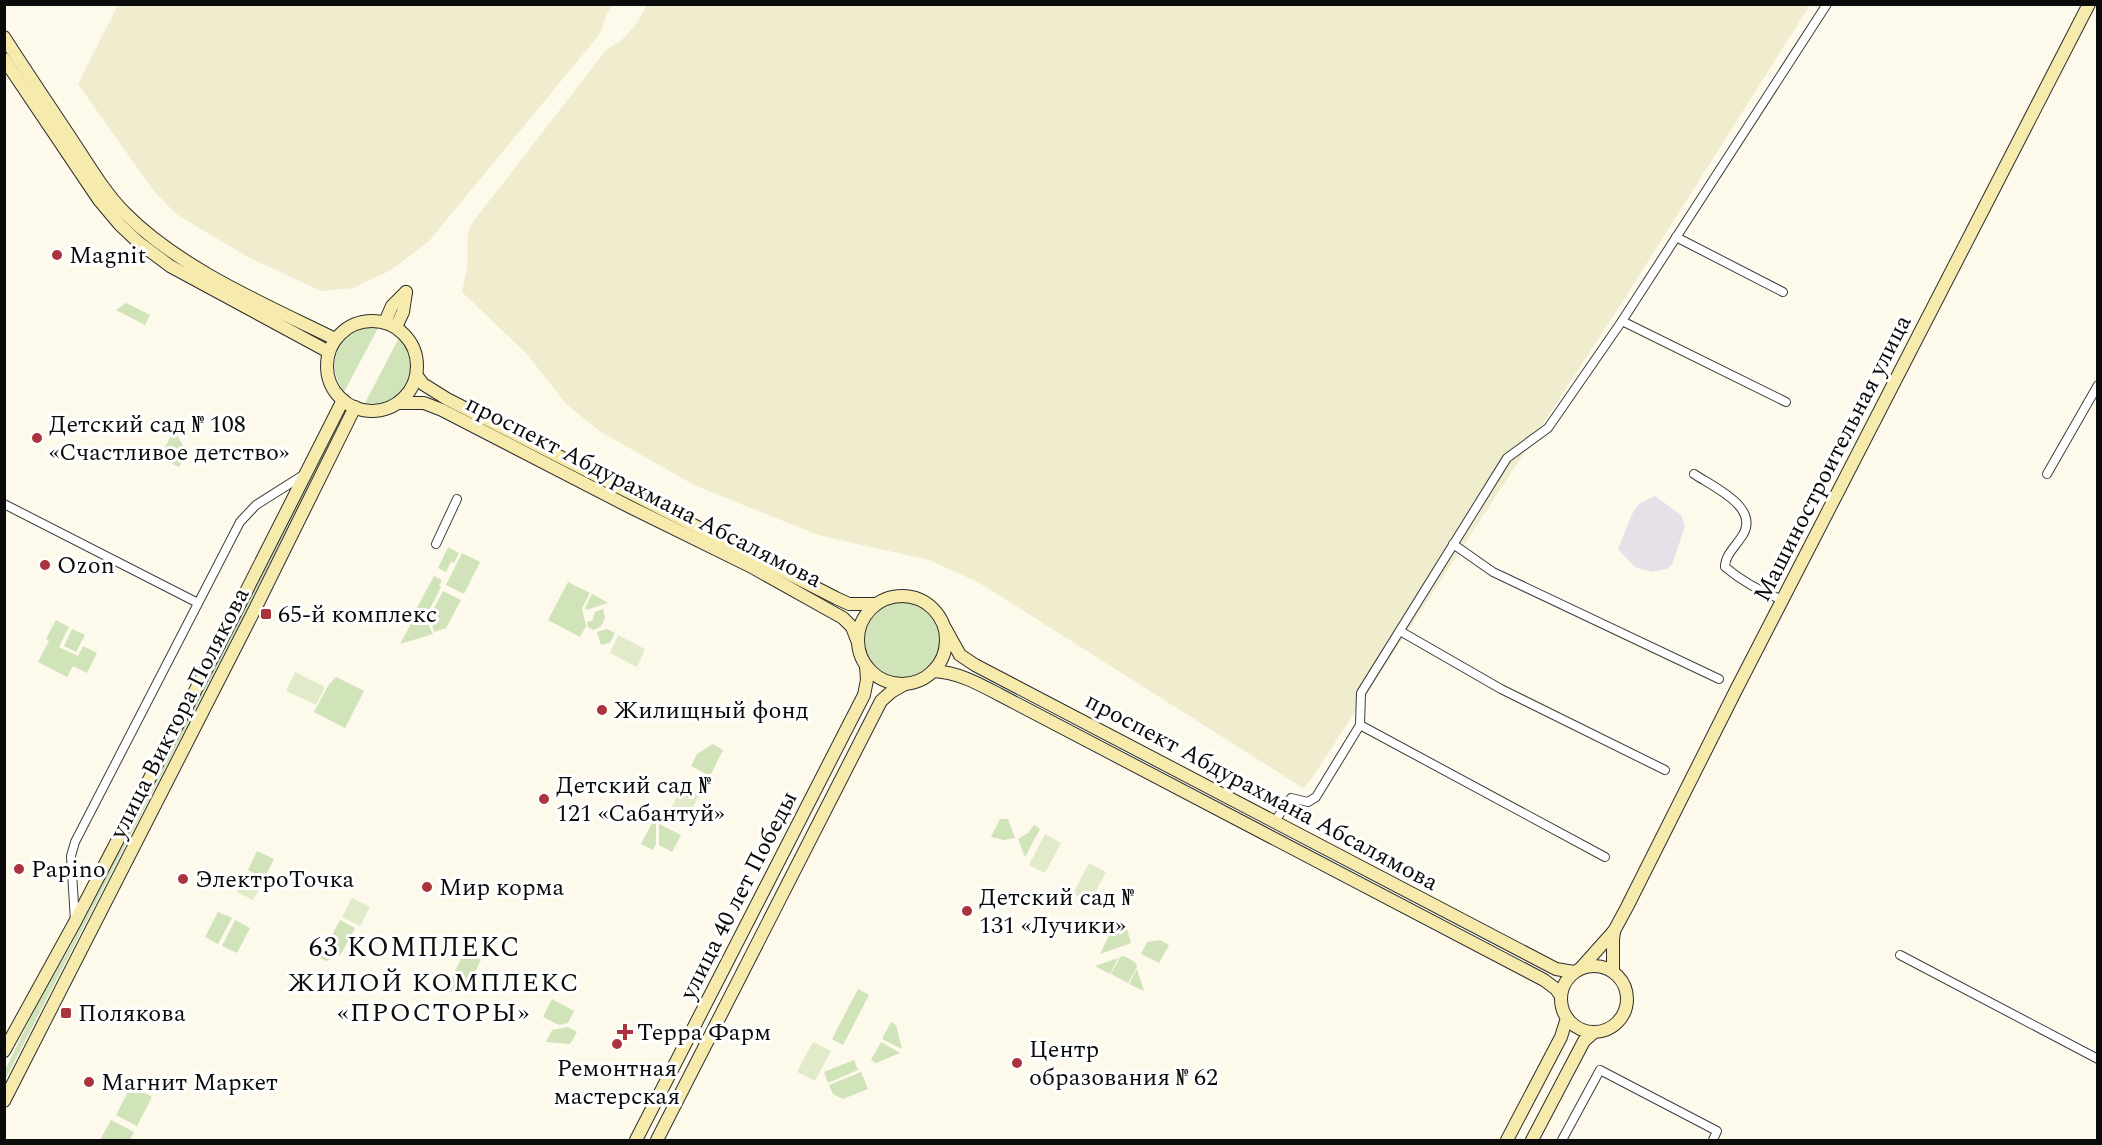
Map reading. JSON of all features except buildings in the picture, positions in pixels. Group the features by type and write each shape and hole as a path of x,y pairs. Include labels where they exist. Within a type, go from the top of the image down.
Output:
{"street":[{"path":"1275,821 1291,798 1308,802 1316,797 1360,725 1361,693 1507,458 1548,428 1622,321 1827,4"},
{"name":"Машиностроительная улица","path":"1613,971 1614,931 2088,4"},
{"path":"4,37 99,181 132,220 177,256 209,275 335,339"},
{"path":"4,59 99,200 138,242 170,266 329,352"},
{"path":"1676,237 1783,292"},
{"path":"367,320 390,325 404,333 412,346 416,360 417,376 414,386 398,403 375,410 355,407 344,400 333,388 329,378 327,367 329,352 335,339 349,327 367,320"},
{"path":"1622,321 1786,402"},
{"name":"проспект Абдурахмана Абсалямова","path":"417,376 423,384 440,396 849,604 876,604"},
{"path":"2047,474 2097,385"},
{"name":"улица Виктора Полякова","path":"4,1051 75,922 344,400"},
{"name":"проспект Абдурахмана Абсалямова","path":"398,403 424,403 442,410 750,566 843,618 852,627 857,640"},
{"name":"улица Виктора Полякова","path":"5,1098 255,609 355,407"},
{"path":"75,922 71,856 75,842 243,517 256,505 305,474"},
{"path":"1694,474 1745,511 1748,521 1744,534 1730,552 1725,567 1742,581 1763,593 1783,600"},
{"path":"436,544 457,499"},
{"path":"4,504 198,603"},
{"path":"1453,544 1493,572 1719,679"},
{"path":"902,595 917,597 929,603 939,615 945,628 945,648 939,664 925,678 905,684 883,680 866,666 857,640 866,616 876,604 902,595"},
{"name":"проспект Абдурахмана Абсалямова","path":"945,628 960,655 975,665 1556,969 1578,970"},
{"path":"1400,631 1502,688 1665,770"},
{"name":"улица 40 лет Победы","path":"636,1140 864,694 867,680 866,666"},
{"name":"проспект Абдурахмана Абсалямова","path":"933,671 946,672 965,678 1000,695 1544,980 1561,996"},
{"name":"улица 40 лет Победы","path":"657,1140 881,701 905,684"},
{"path":"1360,725 1605,856"},
{"name":"Машиностроительная улица","path":"1578,970 1614,931"},
{"path":"1900,955 2097,1059"},
{"path":"1596,965 1613,971 1621,978 1626,987 1627,1007 1623,1017 1615,1026 1593,1033 1574,1026 1567,1018 1561,1004 1561,996 1567,979 1578,970 1596,965"},
{"path":"1507,1140 1561,1037 1567,1018"},
{"path":"1532,1140 1584,1041 1593,1033"},
{"path":"1562,1140 1600,1070 1717,1131 1713,1140"}],"shaded area":[{"path":"118,4 613,5 599,35 429,241 391,270 353,288 321,291 248,257 176,214 153,190 78,84"},
{"path":"647,5 1810,5 1621,304 1312,778 1303,788 978,582 929,560 818,535 696,486 601,432 566,404 527,354 462,292 467,268 468,233 473,222 607,49 621,41 636,24"},
{"path":"1655,496 1681,515 1685,526 1672,565 1652,572 1635,567 1618,549 1634,510 1639,504"}],"green space":[{"path":"126,303 150,315 145,325 116,310"},
{"path":"371,327 378,328 344,392 335,371 337,351 350,336"},
{"path":"400,336 411,358 412,368 406,386 393,398 384,402 365,403"},
{"path":"345,411 348,412 5,1080 5,1070 35,1009 73,942"},
{"path":"174,430 187,453 179,467 160,457"},
{"path":"448,547 459,553 446,572 438,568"},
{"path":"462,553 480,562 464,594 446,585"},
{"path":"434,576 442,580 439,586 441,587 427,614 411,619"},
{"path":"568,582 590,593 582,608 586,626 580,637 548,620"},
{"path":"443,591 461,600 446,628 434,632 430,616"},
{"path":"592,594 608,603 586,610"},
{"path":"903,602 918,605 930,613 938,625 941,640 938,655 930,667 918,675 903,678 888,675 876,667 868,655 865,640 868,625 876,613 888,605"},
{"path":"603,609 605,618 601,626 594,630 588,627 587,622 592,621 595,612"},
{"path":"56,620 69,627 59,647 78,656 83,646 97,653 87,673 73,666 67,677 38,662 49,641 46,639"},
{"path":"418,620 421,622 426,620 433,634 400,644 412,622"},
{"path":"72,629 85,635 76,652 64,646"},
{"path":"607,629 615,633 610,643 601,645 597,632"},
{"path":"618,635 645,649 637,667 610,653"},
{"path":"295,672 325,687 316,705 286,691"},
{"path":"336,677 364,691 345,728 314,712 328,686"},
{"path":"713,744 723,750 710,776 691,766 697,754"},
{"path":"682,787 699,795 685,823 668,815"},
{"path":"1000,819 1008,819 1015,838 1004,840 991,837"},
{"path":"653,821 656,823 656,844 653,850 641,844"},
{"path":"659,824 681,835 672,852 659,845"},
{"path":"1034,825 1040,829 1025,857 1018,839 1028,833"},
{"path":"1045,834 1061,843 1045,873 1029,865"},
{"path":"257,851 274,859 264,878 248,870"},
{"path":"1089,863 1106,872 1090,902 1073,894"},
{"path":"245,876 262,884 253,900 237,892"},
{"path":"352,898 370,907 360,926 342,917"},
{"path":"218,912 232,918 218,944 205,937"},
{"path":"235,920 250,928 237,953 222,946"},
{"path":"340,920 355,928 341,954 326,961 320,958"},
{"path":"1115,923 1127,929 1131,943 1100,954"},
{"path":"1160,940 1169,945 1159,963 1141,954 1147,942"},
{"path":"465,951 481,960 465,991 444,992"},
{"path":"1124,956 1135,962 1137,967 1128,983 1111,974 1120,957"},
{"path":"1118,958 1110,974 1095,966"},
{"path":"1137,969 1144,991 1129,984"},
{"path":"858,989 869,995 843,1045 832,1039"},
{"path":"552,999 574,1011 568,1023 559,1025 543,1017"},
{"path":"891,1022 896,1025 902,1049 882,1039"},
{"path":"568,1027 577,1032 570,1044 546,1042 552,1030"},
{"path":"813,1042 831,1051 815,1081 797,1072"},
{"path":"881,1042 900,1053 876,1063 871,1060"},
{"path":"854,1060 858,1070 828,1083 824,1072"},
{"path":"861,1072 868,1089 843,1099 833,1094 829,1085"},
{"path":"131,1086 152,1097 137,1126 116,1115"},
{"path":"111,1120 134,1132 130,1140 100,1140"}],"place":[{"name":"Magnit","path":"57,255"},
{"name":"Детский сад № 108 «Счастливое детство»","path":"37,438"},
{"name":"Ozon","path":"45,565"},
{"name":"65-й комплекс","path":"266,614"},
{"name":"Жилищный фонд","path":"602,710"},
{"name":"Детский сад № 121 «Сабантуй»","path":"544,799"},
{"name":"Papino","path":"19,869"},
{"name":"ЭлектроТочка","path":"183,879"},
{"name":"Мир корма","path":"427,887"},
{"name":"Детский сад № 131 «Лучики»","path":"967,911"},
{"name":"Полякова","path":"66,1013"},
{"name":"Терра Фарм","path":"625,1032"},
{"name":"Ремонтная мастерская","path":"617,1044"},
{"name":"Центр образования № 62","path":"1017,1063"},
{"name":"Магнит Маркет","path":"89,1082"}],"district":[{"name":"63 КОМПЛЕКС","path":"415,947"},
{"name":"ЖИЛОЙ КОМПЛЕКС «ПРОСТОРЫ»","path":"434,997"}]}
